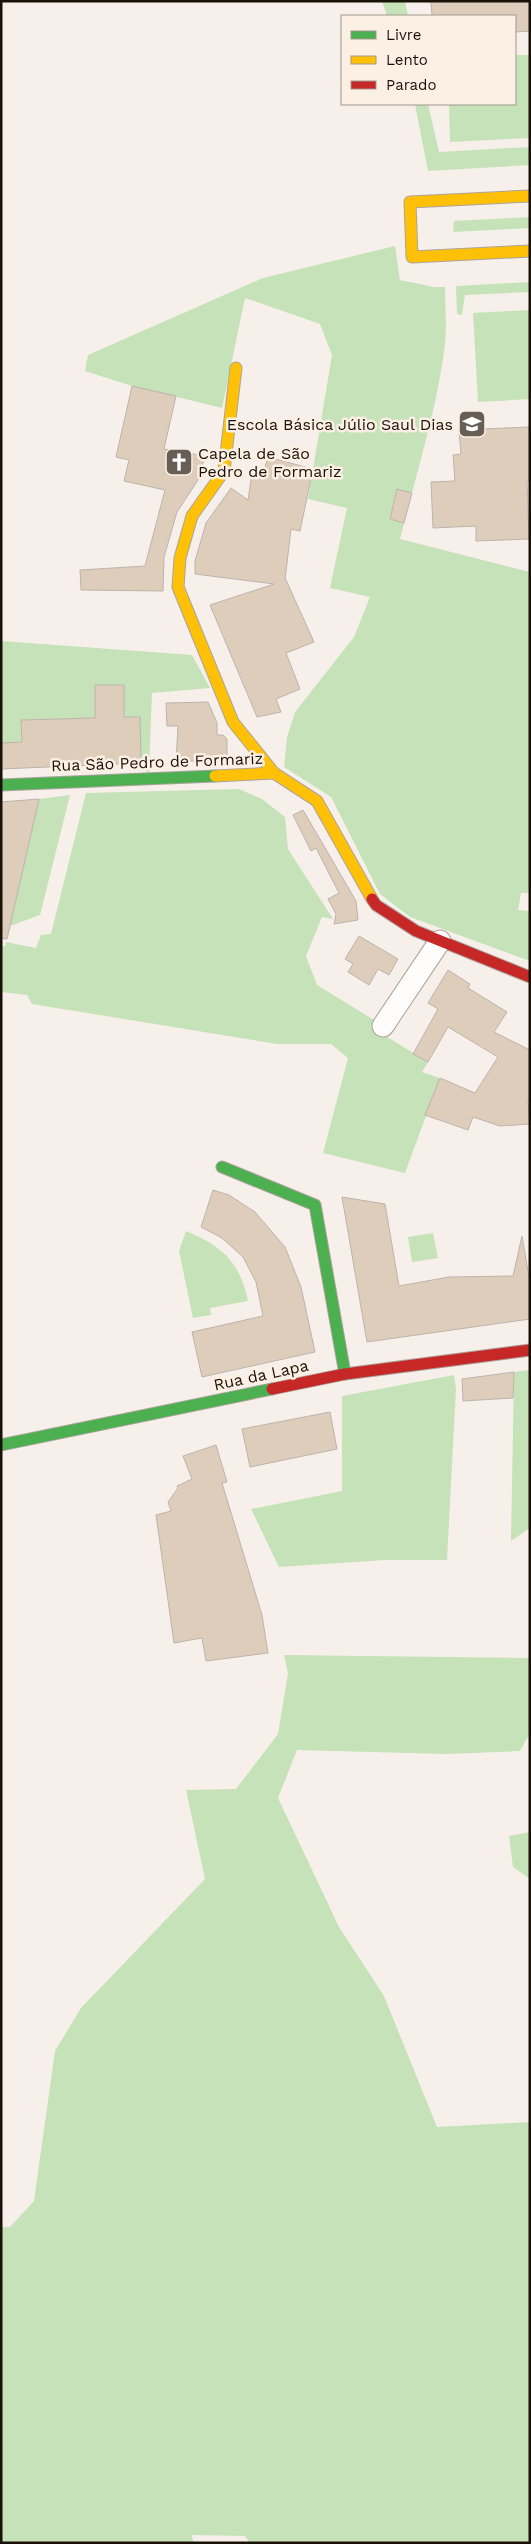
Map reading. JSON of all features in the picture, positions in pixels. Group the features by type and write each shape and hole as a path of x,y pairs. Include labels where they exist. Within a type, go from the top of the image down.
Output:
{"street":[{"path":"530,196 410,202 412,257 530,251"},
{"path":"236,368 224,471 192,516 180,558 178,587 232,722 274,774"},
{"path":"231,775 249,755 250,744"},
{"name":"Rua São Pedro de Formariz","path":"1,785 274,774 317,801 376,905 416,931 530,977"},
{"path":"383,1026 440,941"},
{"path":"222,1167 314,1205 345,1374"},
{"name":"Rua da Lapa","path":"1,1445 345,1374 530,1350"}],"green space":[{"path":"382,1 405,1 408,15 387,15"},
{"path":"516,55 530,55 530,138 450,142 449,105 516,105"},
{"path":"415,105 428,105 439,152 530,147 530,165 428,171"},
{"path":"530,217 530,228 453,232 454,221"},
{"path":"395,246 400,280 434,287 445,287 446,330 435,400 412,493 397,490 390,519 404,523 400,539 530,572 530,893 521,893 518,910 530,911 530,961 410,917 380,894 331,797 284,767 287,737 295,712 354,637 370,597 330,588 347,508 308,499 332,355 320,324 245,298 222,408 132,386 85,371 88,355 263,278"},
{"path":"530,282 530,292 465,295 462,315 457,314 456,286"},
{"path":"530,310 530,399 478,402 473,313"},
{"path":"1,641 192,655 210,688 152,693 149,773 141,768 139,717 21,720 22,743 1,743"},
{"path":"239,789 262,799 285,817 288,849 333,919 322,917 306,956 317,985 374,1020 371,1027 428,1062 422,1072 440,1078 405,1173 323,1153 348,1058 331,1044 277,1044 32,1004 27,995 1,992 1,946 5,946 6,942 36,948 41,935 51,934 86,793"},
{"path":"70,795 40,915 10,926 39,799"},
{"path":"186,1231 210,1243 228,1257 245,1287 248,1301 210,1308 211,1315 193,1318 179,1251"},
{"path":"433,1233 438,1258 412,1262 408,1237"},
{"path":"530,1370 530,1528 511,1541 514,1372"},
{"path":"454,1375 456,1389 447,1560 384,1560 279,1567 251,1509 342,1491 342,1396"},
{"path":"284,1655 530,1658 530,1733 520,1751 446,1754 297,1750 278,1798 339,1927 384,1996 437,2127 530,2122 530,2543 250,2543 245,2536 191,2535 194,2543 1,2543 1,2227 10,2227 34,2201 55,2051 81,2008 205,1879 186,1790 236,1789 278,1734 288,1673"},
{"path":"530,1832 530,1879 513,1867 509,1836"}],"building":[{"path":"431,1 530,1 530,31 516,32 516,15 432,15"},
{"path":"132,386 176,396 164,449 205,456 198,480 177,512 164,557 163,591 81,590 80,570 145,566 165,490 124,481 129,460 116,457"},
{"path":"530,427 530,481 527,481 529,539 476,541 476,526 433,528 431,482 455,481 453,455 461,454 459,430"},
{"path":"268,457 313,469 300,531 291,529 285,580 314,642 286,653 300,689 276,699 281,712 257,717 210,605 274,584 195,574 195,561 206,523 231,488 248,500 252,473 263,474"},
{"path":"397,489 412,493 404,523 390,519"},
{"path":"95,685 124,685 124,717 140,717 141,763 1,769 1,743 22,742 21,720 95,718"},
{"path":"208,702 217,723 217,735 223,735 227,739 227,759 176,762 178,726 167,726 166,703"},
{"path":"39,799 7,939 1,938 1,802"},
{"path":"303,810 356,901 358,920 334,924 336,914 328,899 339,893 316,848 311,851 293,815"},
{"path":"359,936 398,959 389,975 378,969 369,985 348,972 353,964 345,959"},
{"path":"448,970 470,984 468,988 507,1012 494,1032 530,1050 530,1098 528,1102 530,1124 500,1126 473,1117 468,1130 425,1115 440,1078 475,1093 498,1057 448,1027 428,1062 413,1054 438,1009 428,1003"},
{"path":"213,1190 229,1195 255,1212 285,1247 301,1287 315,1352 202,1377 192,1332 263,1316 256,1282 243,1257 222,1238 201,1227"},
{"path":"342,1197 385,1204 399,1286 449,1277 513,1276 522,1236 530,1283 530,1319 367,1342"},
{"path":"514,1372 513,1398 463,1401 462,1379"},
{"path":"330,1412 337,1449 250,1467 242,1429"},
{"path":"216,1445 227,1482 222,1483 262,1615 268,1653 206,1661 202,1638 174,1643 156,1515 171,1511 168,1502 178,1488 177,1486 192,1479 183,1456"}],"traffic: fast":[{"path":"1,785 215,776"},
{"path":"222,1167 315,1205 345,1374"},
{"path":"1,1445 272,1389"}],"traffic: slow":[{"path":"530,196 410,202 412,257 530,251"},
{"path":"236,368 224,471 192,516 180,558 178,587 233,722 274,773"},
{"path":"215,776 274,773 317,801 372,899"}],"traffic: jam":[{"path":"372,899 376,905 416,931 530,977"},
{"path":"272,1389 345,1374 530,1350"}],"place":[{"name":"Escola Básica Júlio Saul Dias","path":"472,424"},
{"name":"Capela de São Pedro de Formariz","path":"179,462"}]}
